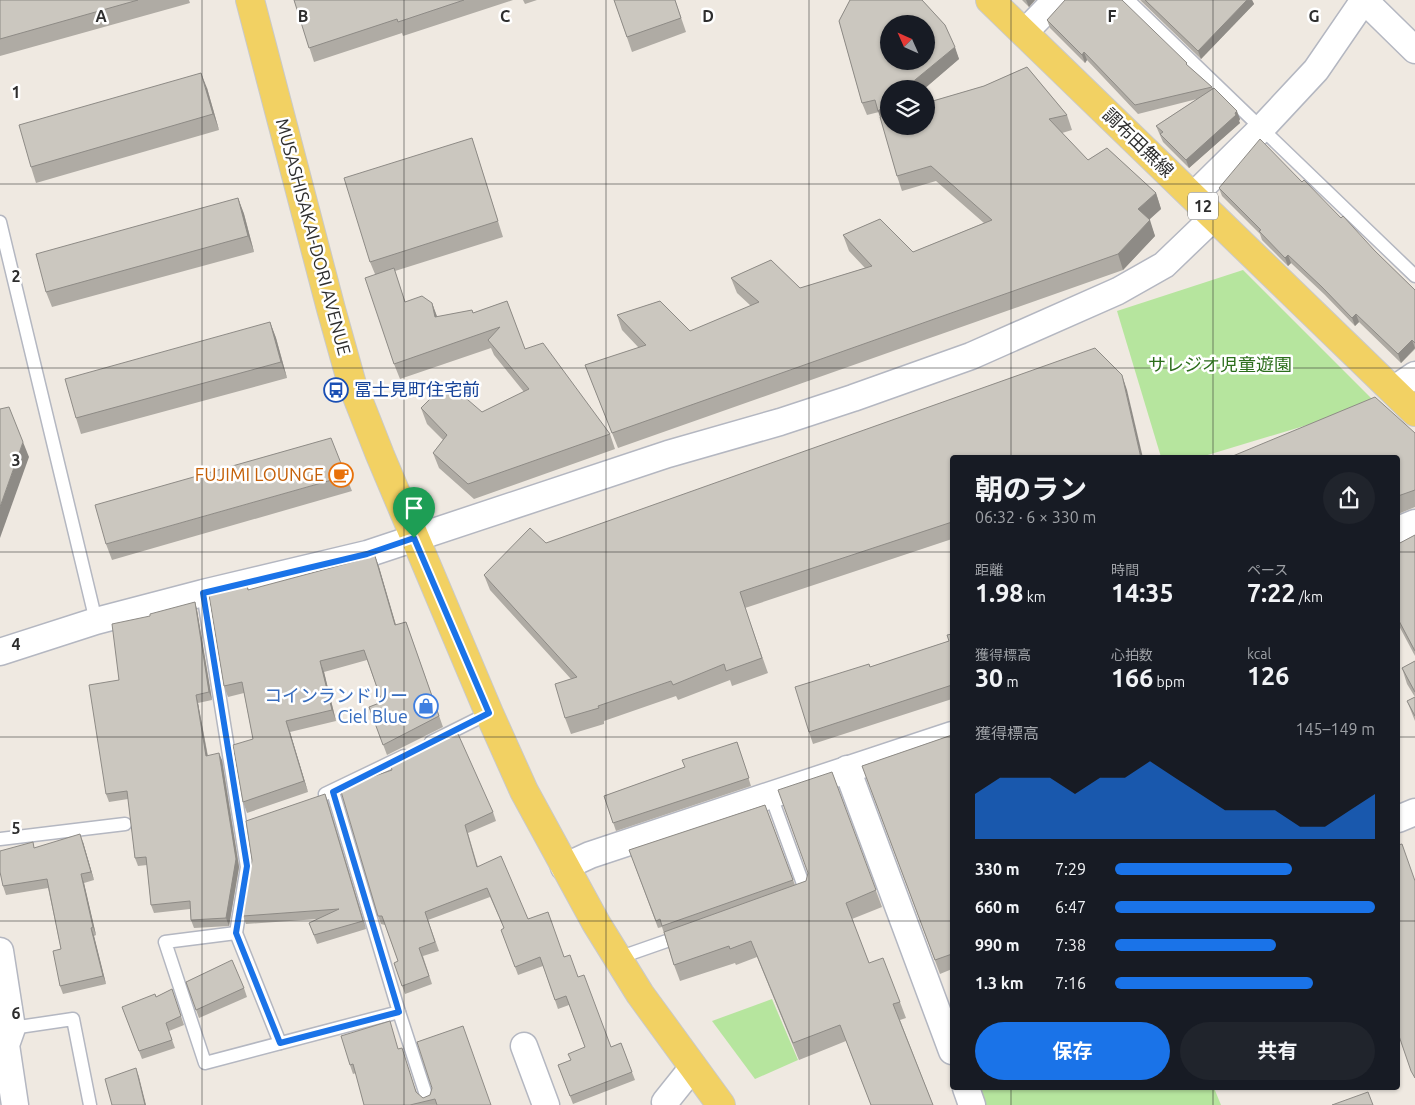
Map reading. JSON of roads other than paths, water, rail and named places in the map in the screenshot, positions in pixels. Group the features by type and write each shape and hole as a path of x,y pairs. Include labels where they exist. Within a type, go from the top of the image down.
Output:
{"main road":[{"name":"MUSASHISAKAI-DORI AVENUE","path":"250,0 352,384 414,538 524,792 564,867 640,994 722,1105"},
{"name":"調布田無線","path":"990,0 1214,217 1404,382 1415,412"}],"street":[{"path":"1024,33 1056,0"},
{"path":"1193,196 1261,129 1316,70 1364,0 1415,50"},
{"path":"0,652 96,621 203,593 367,554 668,454 780,422 971,356 1118,291 1164,266 1214,217"},
{"path":"1400,529 1415,523"},
{"path":"564,867 590,856 950,736"},
{"path":"847,769 944,1002 950,1039"},
{"path":"1400,818 1415,812"},
{"path":"0,951 12,1028 6,1044 15,1105"},
{"path":"524,1046 546,1105"},
{"path":"662,1104 692,1066"},
{"path":"967,1090 972,1105"}],"lane":[{"path":"1128,0 1415,276"},
{"path":"0,222 96,621"},
{"path":"203,593 245,822 247,866 236,933 280,1043"},
{"path":"314,798 333,792 489,713"},
{"path":"333,792 399,1012 427,1098"},
{"path":"771,796 806,892 788,898"},
{"path":"0,839 125,824"},
{"path":"236,933 164,942 205,1063 399,1012"},
{"path":"618,958 689,933"},
{"path":"12,1028 73,1019 90,1105"}],"place":[{"name":"冨士見町住宅前","path":"336,390"},
{"name":"FUJIMI LOUNGE","path":"341,475"},
{"name":"コインランドリー Ciel Blue","path":"426,706"}],"park label":[{"name":"サレジオ児童遊園","path":"1220,365"}]}
